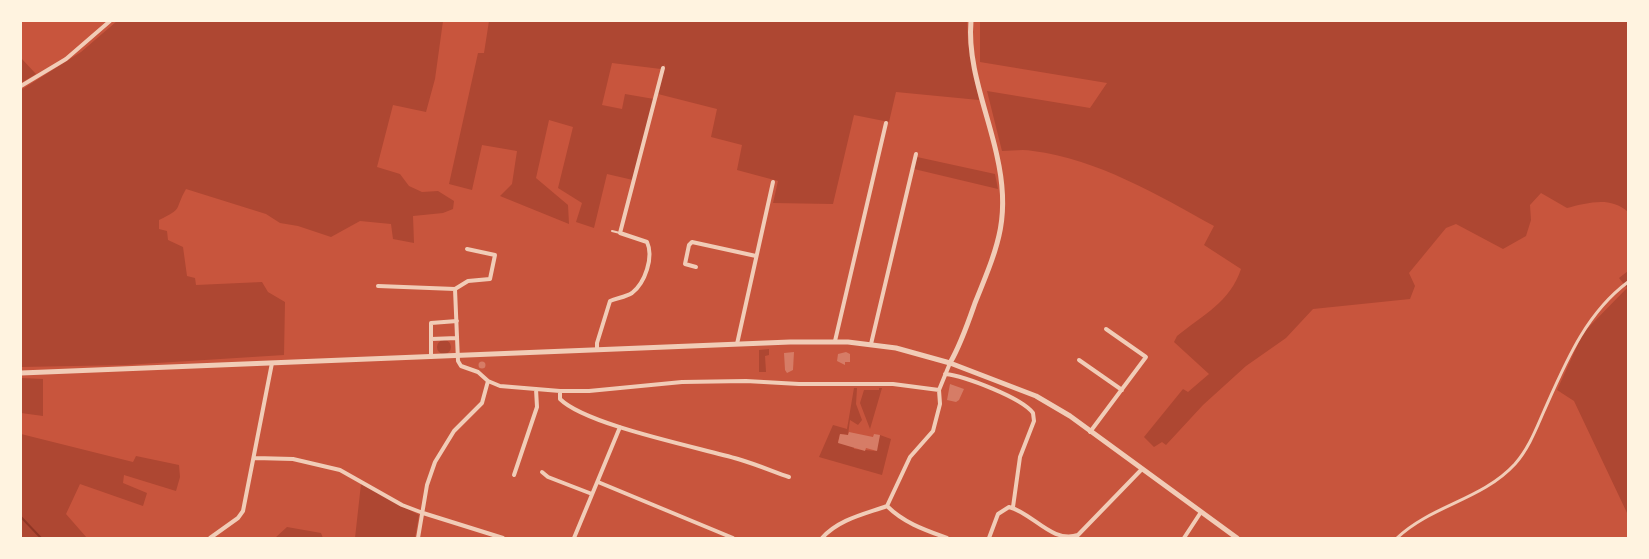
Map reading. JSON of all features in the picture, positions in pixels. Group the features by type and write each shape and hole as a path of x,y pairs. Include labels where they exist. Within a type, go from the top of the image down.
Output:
{"street":[{"path":"21,86 66,59 110,21"},
{"path":"822,538 829,530 842,522 888,506 910,457 933,431 940,404 939,390 998,244 1004,210 1004,193 997,154 972,52 971,21"},
{"path":"597,350 597,343 610,301 631,293 642,281 646,270 649,247 647,242 620,233 663,68"},
{"path":"835,341 886,123"},
{"path":"871,344 916,154"},
{"path":"737,344 773,182"},
{"path":"696,267 684,264 689,245 692,242 756,256"},
{"path":"378,286 455,289 468,281 490,279 495,255 467,249"},
{"path":"1397,538 1421,519 1494,484 1515,463 1532,437 1576,343 1594,315 1628,282"},
{"path":"455,289 458,356 461,366 478,372 488,381 500,386 560,391 589,391 682,382 746,381 798,384 893,384 939,390"},
{"path":"431,357 431,323 457,321"},
{"path":"1090,432 1146,357 1106,330"},
{"path":"431,339 458,338"},
{"path":"21,373 737,344 835,341 871,344 919,353 1036,396 1070,416 1237,538"},
{"path":"1079,360 1122,390"},
{"path":"210,538 238,518 243,511 255,458 272,363"},
{"path":"945,374 963,376 1023,402 1034,413 1034,422 1020,457 1013,508"},
{"path":"418,538 427,485 434,462 454,431 482,403 488,381"},
{"path":"514,475 537,407 536,389"},
{"path":"560,391 560,399 567,406 620,427 740,460 789,477"},
{"path":"574,538 620,427"},
{"path":"255,458 293,459 340,470 402,505 503,538"},
{"path":"989,538 1000,511 1013,508 1060,536 1070,537 1078,535 1142,469"},
{"path":"542,472 548,477 592,494"},
{"path":"598,482 733,538"},
{"path":"888,506 898,517 921,529 947,538"},
{"path":"1184,538 1201,512"}],"lane":[{"path":"612,231 620,233"}],"shaded area":[{"path":"117,21 443,21 435,79 426,112 393,105 377,167 400,174 409,186 422,192 438,191 454,201 453,209 443,213 413,216 414,243 393,239 391,224 360,221 331,237 298,226 280,223 266,214 186,189 177,208 159,220 159,229 167,231 168,240 183,247 187,276 195,278 196,285 262,282 268,292 285,302 284,355 125,365 21,367 21,90 81,52"},
{"path":"489,21 967,21 968,44 979,100 896,92 889,122 854,115 833,204 773,203 778,181 737,170 742,145 711,137 717,109 658,94 665,64 661,69 612,63 602,105 622,109 625,94 654,99 633,180 607,174 594,228 576,222 582,203 558,188 573,127 549,120 536,178 568,205 569,224 500,196 512,184 517,151 482,145 472,190 449,184 478,53 484,53"},
{"path":"980,21 1628,21 1628,212 1621,207 1606,202 1567,208 1541,193 1530,205 1531,220 1526,236 1503,249 1456,224 1446,228 1409,273 1415,286 1410,299 1313,309 1286,338 1246,366 1203,405 1166,445 1162,442 1154,447 1144,437 1183,389 1188,392 1209,374 1174,342 1177,336 1223,299 1241,269 1204,245 1214,226 1149,191 1104,170 1057,155 1029,150 1002,151 987,91 1090,108 1107,83 980,62"},
{"path":"21,58 36,74 21,83"},
{"path":"917,157 995,174 998,189 914,169"},
{"path":"1628,271 1628,515 1574,401 1557,390 1583,333 1627,288 1619,278"},
{"path":"441,340 447,340 451,347 447,354 441,354 437,350 437,344"},
{"path":"769,349 769,355 765,356 766,372 759,372 759,350"},
{"path":"21,378 43,379 43,416 21,413"},
{"path":"854,388 857,388 856,404 862,420 858,425 850,420 848,435 840,434 838,442 854,446 854,449 876,451 880,435 891,439 882,475 819,457 833,425 847,429"},
{"path":"879,388 882,388 870,429 860,403 864,390 879,390"},
{"path":"21,434 133,462 136,456 179,465 180,477 176,491 124,475 123,483 147,493 143,506 80,484 66,514 87,538 21,538"},
{"path":"361,484 419,515 415,538 355,538"},
{"path":"287,527 321,533 323,538 275,538"}],"building":[{"path":"794,352 793,370 787,373 785,370 784,353"},
{"path":"846,352 850,354 850,362 845,362 845,365 837,361 838,354"},
{"path":"482,361 486,365 482,369 478,365"},
{"path":"950,384 964,389 959,400 956,402 947,400"},
{"path":"849,432 873,437 874,434 880,435 877,451 866,448 865,451 838,443 840,434 848,435"}],"waterway":[{"path":"21,517 41,538"}]}
